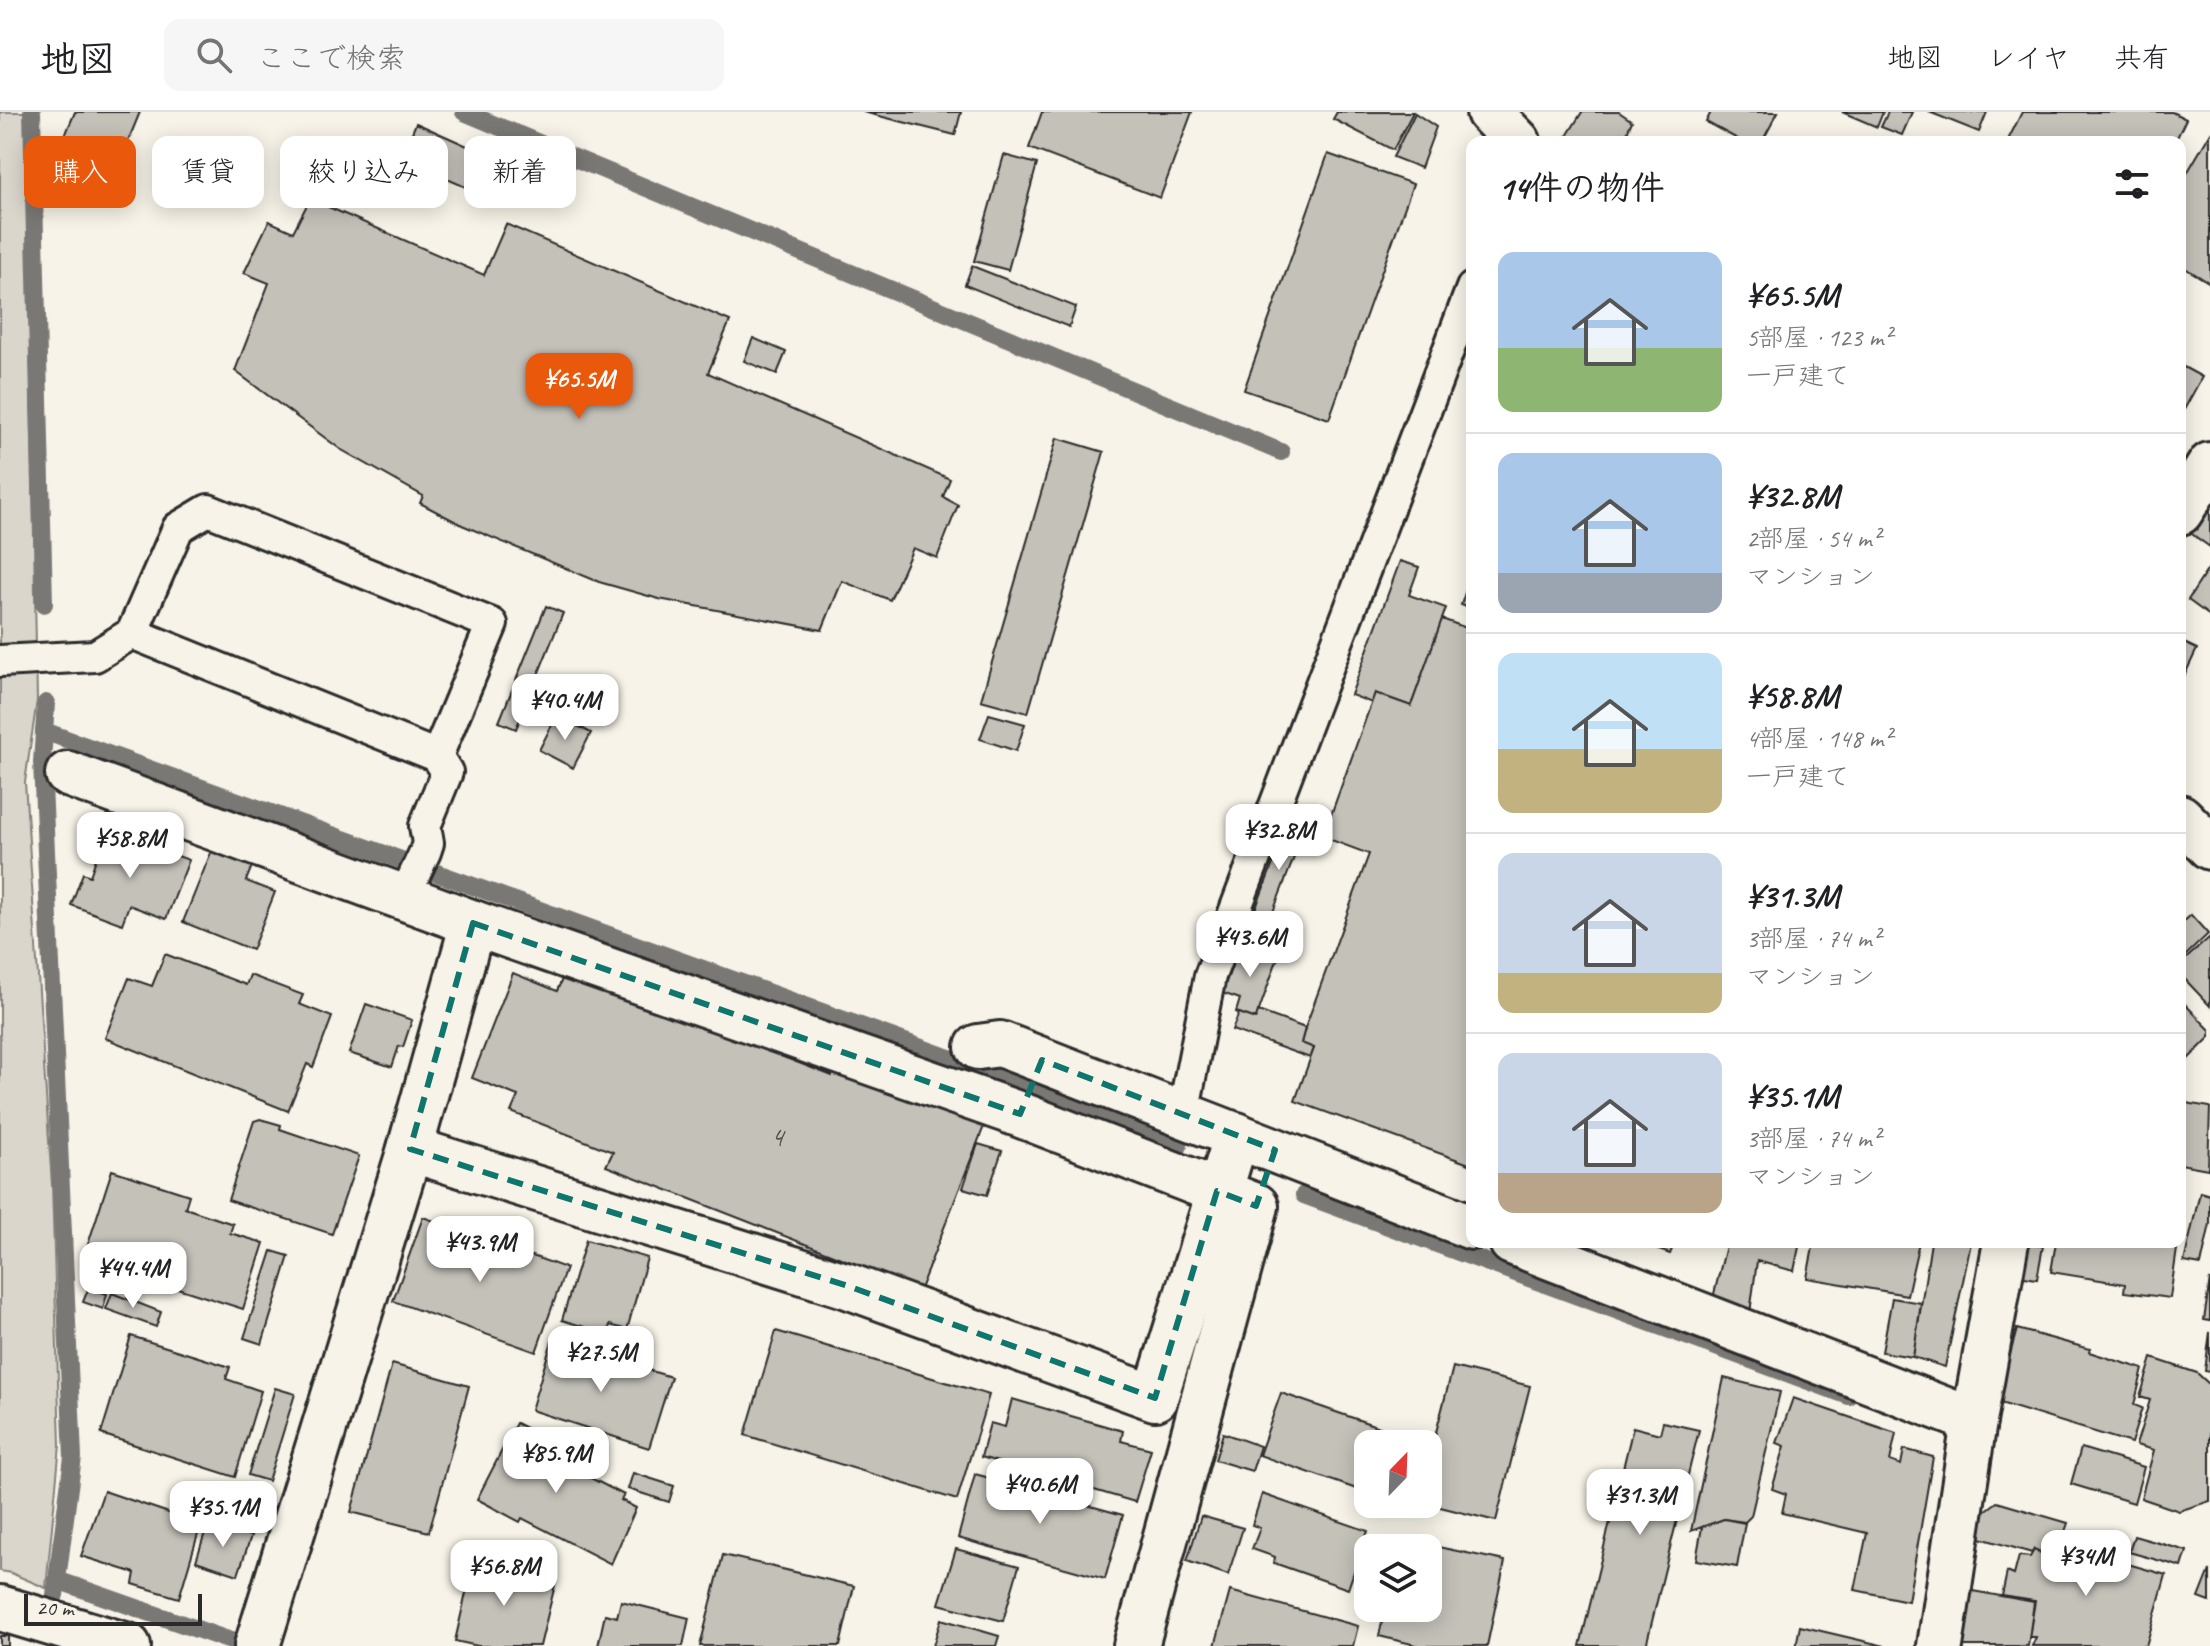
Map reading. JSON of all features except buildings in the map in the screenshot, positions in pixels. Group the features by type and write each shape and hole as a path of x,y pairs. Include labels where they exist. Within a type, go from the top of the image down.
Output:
{"street":[{"path":"1489,112 1512,136"},
{"path":"2186,503 2210,465"},
{"path":"68,774 408,889 473,923 1031,1088 1183,1114 1466,1225"},
{"path":"2186,823 2210,847"},
{"path":"259,1640 410,1149 473,923"},
{"path":"978,1047 1000,1044 1031,1088 1236,1198"},
{"path":"410,1149 848,1286 1155,1398 1256,1143"},
{"path":"1136,1646 1236,1198"},
{"path":"1527,1248 1974,1421"},
{"path":"1940,1646 1974,1421 2005,1248"},
{"path":"0,1608 128,1646"}],"lane":[{"path":"1183,1114 1210,976 1466,304"},
{"path":"0,661 95,656 132,633 178,528 208,510 492,624 437,756"},
{"path":"132,633 437,756 447,772 425,826 428,843 408,889"}],"highlighted area":[{"path":"473,923 1020,1114 1042,1060 1275,1150 1256,1206 1217,1191 1155,1398 848,1286 410,1149"}],"shaded area":[{"path":"0,112 26,112 24,208 28,208 37,700 25,782 52,1185 60,1445 46,1588 0,1571"}],"waterway":[{"path":"32,112 44,604"},
{"path":"464,112 1281,452"},
{"path":"46,703 42,762 73,1457 55,1595"},
{"path":"44,731 999,1076 1179,1146"},
{"path":"1304,1195 1849,1396"},
{"path":"57,1580 245,1646"}]}
